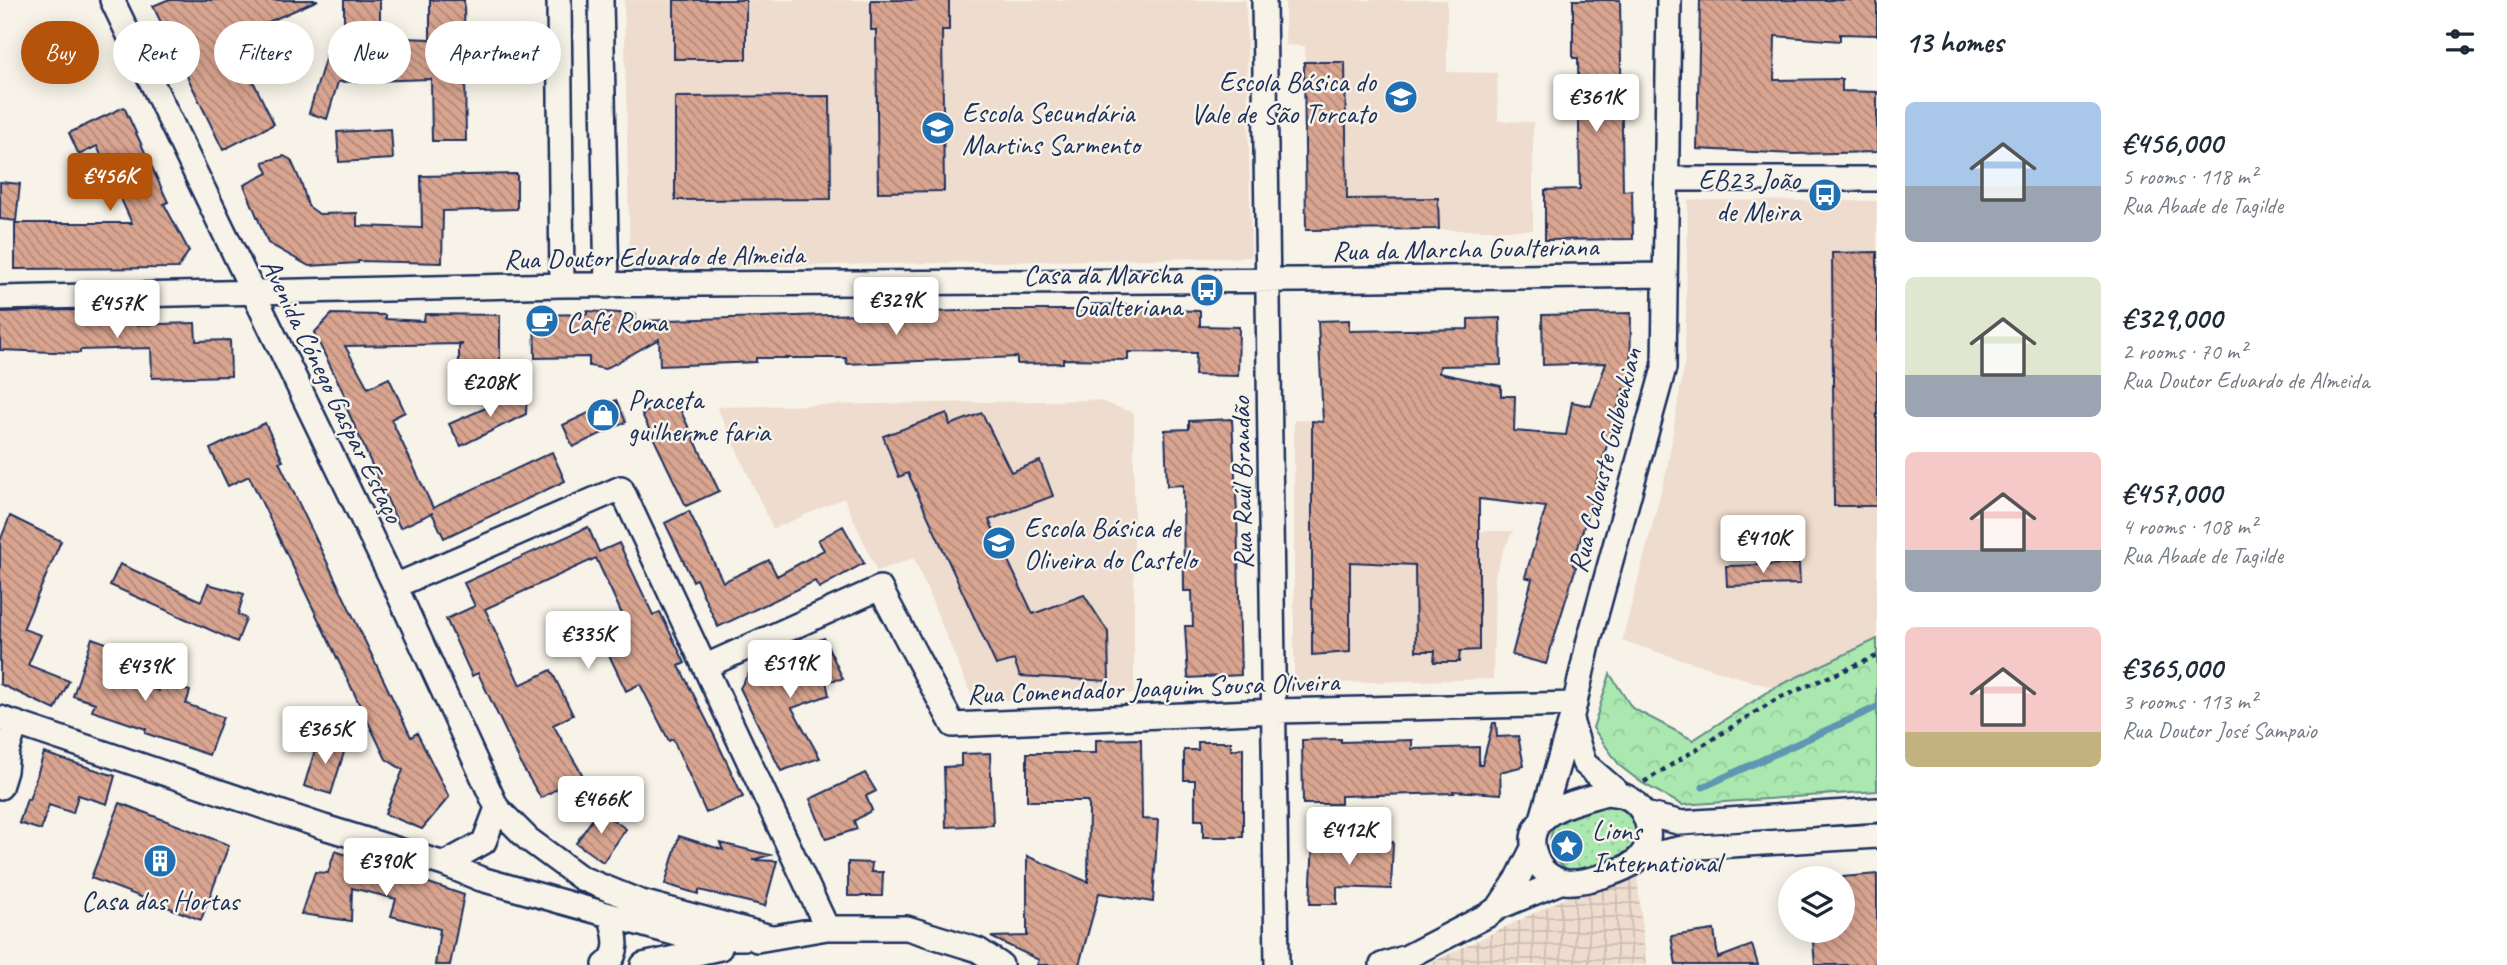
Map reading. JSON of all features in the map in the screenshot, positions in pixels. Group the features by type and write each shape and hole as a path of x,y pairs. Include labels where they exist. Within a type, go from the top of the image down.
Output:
{"street":[{"name":"Avenida Cónego Gaspar Estaço","path":"111,0 395,586 497,808"},
{"path":"559,0 562,285"},
{"path":"601,0 607,286"},
{"name":"Rua Raúl Brandão","path":"1264,0 1278,965"},
{"name":"Rua Calouste Gulbenkian","path":"1542,819 1664,368 1669,0"},
{"path":"1667,179 1877,179"},
{"name":"Rua da Marcha Gualteriana","path":"1266,280 1665,275"},
{"name":"Rua Doutor Eduardo de Almeida","path":"0,298 562,285 1266,280"},
{"path":"395,586 621,488 827,928"},
{"name":"Rua Comendador Joaquim Sousa Oliveira","path":"706,666 880,588 953,725 1276,711 1573,712"},
{"name":"Rua Calouste Gulbenkian","path":"1573,712 1584,763 1634,804"},
{"path":"0,787 5,771 3,756 8,721 324,827 444,864 481,879 611,917 691,938 771,937"},
{"path":"1560,882 1547,874 1537,862 1533,848 1534,832 1542,819 1554,809 1606,793 1682,823 1877,810"},
{"path":"1382,965 1407,957 1499,907 1560,882 1576,883 1628,867 1640,857 1647,844 1649,829 1634,804"},
{"path":"444,864 484,842 497,808 528,839 582,878 638,901 771,937"},
{"path":"1640,857 1683,848 1877,836"},
{"path":"1499,907 1517,880 1533,848"},
{"path":"605,965 611,960 617,941 611,917"},
{"path":"643,965 771,937 827,928 907,928 978,950 1001,965"}],"path":[{"path":"1634,804 1642,783 1775,700 1877,656"}],"shaded area":[{"name":"Escola Secundária Martins Sarmento","path":"624,0 1246,0 1251,257 630,269"},
{"name":"Escola Básica do Vale de São Torcato","path":"1285,0 1447,0 1447,72 1497,73 1498,121 1533,122 1533,230 1306,230 1305,46 1285,45"},
{"path":"1688,200 1877,201 1877,639 1774,688 1622,641 1667,469 1685,359"},
{"name":"Escola Básica de Oliveira do Castelo","path":"1097,400 1134,413 1134,694 974,702 914,558 877,571 844,498 773,529 717,407"},
{"path":"1294,420 1434,423 1415,508 1479,507 1479,531 1513,531 1495,576 1493,679 1294,684"},
{"path":"1637,874 1646,965 1426,965 1578,892"}],"green space":[{"path":"1877,639 1877,791 1682,805 1642,783 1620,766 1593,728 1610,674 1632,708 1693,740 1774,688"},
{"path":"1609,804 1623,809 1634,818 1638,831 1633,846 1618,857 1586,871 1575,871 1558,862 1551,844 1555,825 1573,812"}],"building":[{"path":"167,0 318,0 270,21 214,21 214,84 254,84 274,124 223,150 191,84 200,84 200,21 160,21 153,6"},
{"path":"344,0 380,0 380,21 344,21"},
{"path":"430,0 464,0 464,21 430,21"},
{"path":"674,0 746,0 746,59 674,59"},
{"path":"871,0 949,0 949,30 942,30 944,191 878,192 876,30 871,30"},
{"path":"1573,0 1620,0 1623,191 1632,190 1633,239 1545,240 1545,190 1580,189 1578,58 1573,58"},
{"path":"1700,0 1877,0 1877,35 1840,34 1840,41 1775,36 1774,80 1842,79 1842,91 1877,92 1877,152 1794,154 1697,149"},
{"path":"411,38 425,39 425,79 411,80"},
{"path":"328,49 328,84 337,84 327,119 309,113"},
{"path":"1304,62 1345,62 1347,199 1438,198 1439,229 1306,230"},
{"path":"431,84 465,84 466,141 432,141"},
{"path":"830,96 831,199 675,200 675,97"},
{"path":"124,107 168,202 164,204 189,251 178,268 15,269 15,223 132,223 97,146 79,155 69,133"},
{"path":"391,129 393,159 339,162 337,132"},
{"path":"284,156 291,160 308,206 319,214 357,213 357,226 422,228 421,176 517,174 517,209 443,211 442,263 358,261 309,266 268,243 244,185 268,173 263,162"},
{"path":"0,182 20,184 16,221 0,219"},
{"path":"1877,252 1877,506 1834,506 1832,253"},
{"path":"1092,304 1128,305 1128,309 1200,311 1200,326 1239,327 1238,376 1195,375 1196,353 1128,352 1128,360 1063,359 1063,363 1017,364 1017,357 847,364 846,358 756,358 756,362 660,366 659,339 605,369 589,366 589,357 535,358 534,315 587,314 587,311 636,314 636,321 993,310 1092,310"},
{"path":"81,311 81,314 123,312 123,325 195,323 196,341 230,340 231,376 152,378 151,348 80,350 80,353 0,350 0,312"},
{"path":"1631,313 1630,391 1623,389 1573,565 1576,567 1546,664 1512,655 1532,579 1525,577 1546,507 1479,499 1479,650 1460,651 1459,662 1434,662 1435,651 1416,651 1415,565 1350,562 1350,652 1312,655 1312,421 1323,422 1318,321 1349,320 1349,331 1468,329 1468,319 1500,318 1501,365 1440,366 1439,373 1501,386 1501,396 1515,396 1514,431 1566,435 1572,402 1591,406 1606,363 1543,365 1542,315"},
{"path":"332,314 385,315 385,319 424,321 425,314 500,315 500,379 459,381 459,346 463,344 345,346 368,388 389,378 405,412 391,419 433,508 552,452 565,481 444,538 432,513 400,528 343,400 346,398 314,333"},
{"path":"527,390 526,414 461,446 449,424"},
{"path":"675,399 719,491 686,506 642,414"},
{"path":"616,400 626,422 573,447 563,425"},
{"path":"947,413 950,425 982,413 1011,472 1040,461 1053,496 989,520 1033,614 1084,595 1108,632 1109,681 1020,676 1014,660 996,665 908,473 899,477 883,436"},
{"path":"1232,419 1241,675 1188,678 1185,626 1193,626 1192,591 1184,591 1183,485 1167,486 1165,430 1189,429 1189,421"},
{"path":"265,423 283,461 279,462 411,737 417,733 449,797 422,829 385,814 403,770 386,759 249,476 228,486 210,449"},
{"path":"689,511 723,582 769,560 777,576 824,550 818,540 843,526 864,563 819,588 815,581 718,627 696,579 693,581 665,523"},
{"path":"10,516 61,541 23,629 41,635 28,665 69,681 55,710 0,684 0,541"},
{"path":"588,527 599,552 619,543 653,615 660,612 685,663 679,666 743,797 706,813 673,739 669,741 640,684 626,691 602,640 628,627 596,558 485,609 520,685 551,670 573,715 553,725 582,774 541,798 523,768 478,673 472,676 446,619 475,606 464,583"},
{"path":"120,564 201,601 208,584 244,594 238,614 246,619 237,642 110,585"},
{"path":"1799,564 1800,584 1727,586 1726,566"},
{"path":"92,638 120,648 111,675 159,691 162,681 190,691 186,704 223,717 209,755 145,733 146,729 92,711 95,703 73,696"},
{"path":"824,638 843,679 826,681 829,695 792,708 820,758 781,771 740,688 750,671 790,656 789,653"},
{"path":"1493,723 1496,723 1497,737 1518,736 1524,766 1500,772 1501,794 1453,791 1454,793 1341,796 1341,804 1303,804 1302,740 1412,740 1412,749 1479,747 1479,765 1482,765"},
{"path":"319,737 346,746 331,794 304,786"},
{"path":"1141,739 1142,819 1158,820 1153,902 1099,893 1079,965 1037,965 1039,960 991,937 1027,936 1027,856 1088,882 1089,806 1087,801 1027,801 1027,753 1096,753 1096,740"},
{"path":"1198,742 1231,742 1231,750 1243,748 1243,837 1203,837 1203,820 1195,820 1195,780 1184,780 1184,750 1198,750"},
{"path":"44,753 115,776 107,804 78,795 73,813 49,805 41,830 19,823"},
{"path":"990,753 993,825 946,827 944,767 961,766 961,754"},
{"path":"865,773 876,791 866,796 872,810 854,821 857,829 826,839 810,799"},
{"name":"Casa das Hortas","path":"120,803 229,845 201,920 91,878"},
{"path":"599,810 626,829 603,862 576,843"},
{"path":"679,836 723,850 720,843 770,855 752,860 777,861 765,906 699,890 698,894 665,884"},
{"path":"1313,839 1393,842 1391,889 1337,887 1337,904 1310,904"},
{"path":"335,851 464,895 450,965 435,965 440,929 391,916 396,899 352,888 351,921 301,914 315,872 328,873"},
{"path":"848,862 872,863 871,872 883,872 882,896 848,896"},
{"path":"1877,874 1877,963 1815,965 1813,943 1855,943 1855,876"},
{"path":"1714,930 1718,958 1752,945 1758,965 1676,965 1671,936"}],"waterway":[{"path":"1703,787 1877,707"}],"place":[{"name":"Escola Básica do Vale de São Torcato","path":"1401,97"},
{"name":"Escola Secundária Martins Sarmento","path":"938,128"},
{"name":"EB23 João de Meira","path":"1825,195"},
{"name":"Casa da Marcha Gualteriana","path":"1207,290"},
{"name":"Café Roma","path":"542,321"},
{"name":"Praceta guilherme faria","path":"603,415"},
{"name":"Escola Básica de Oliveira do Castelo","path":"999,543"},
{"name":"Lions International","path":"1567,846"},
{"name":"Casa das Hortas","path":"160,861"}]}
